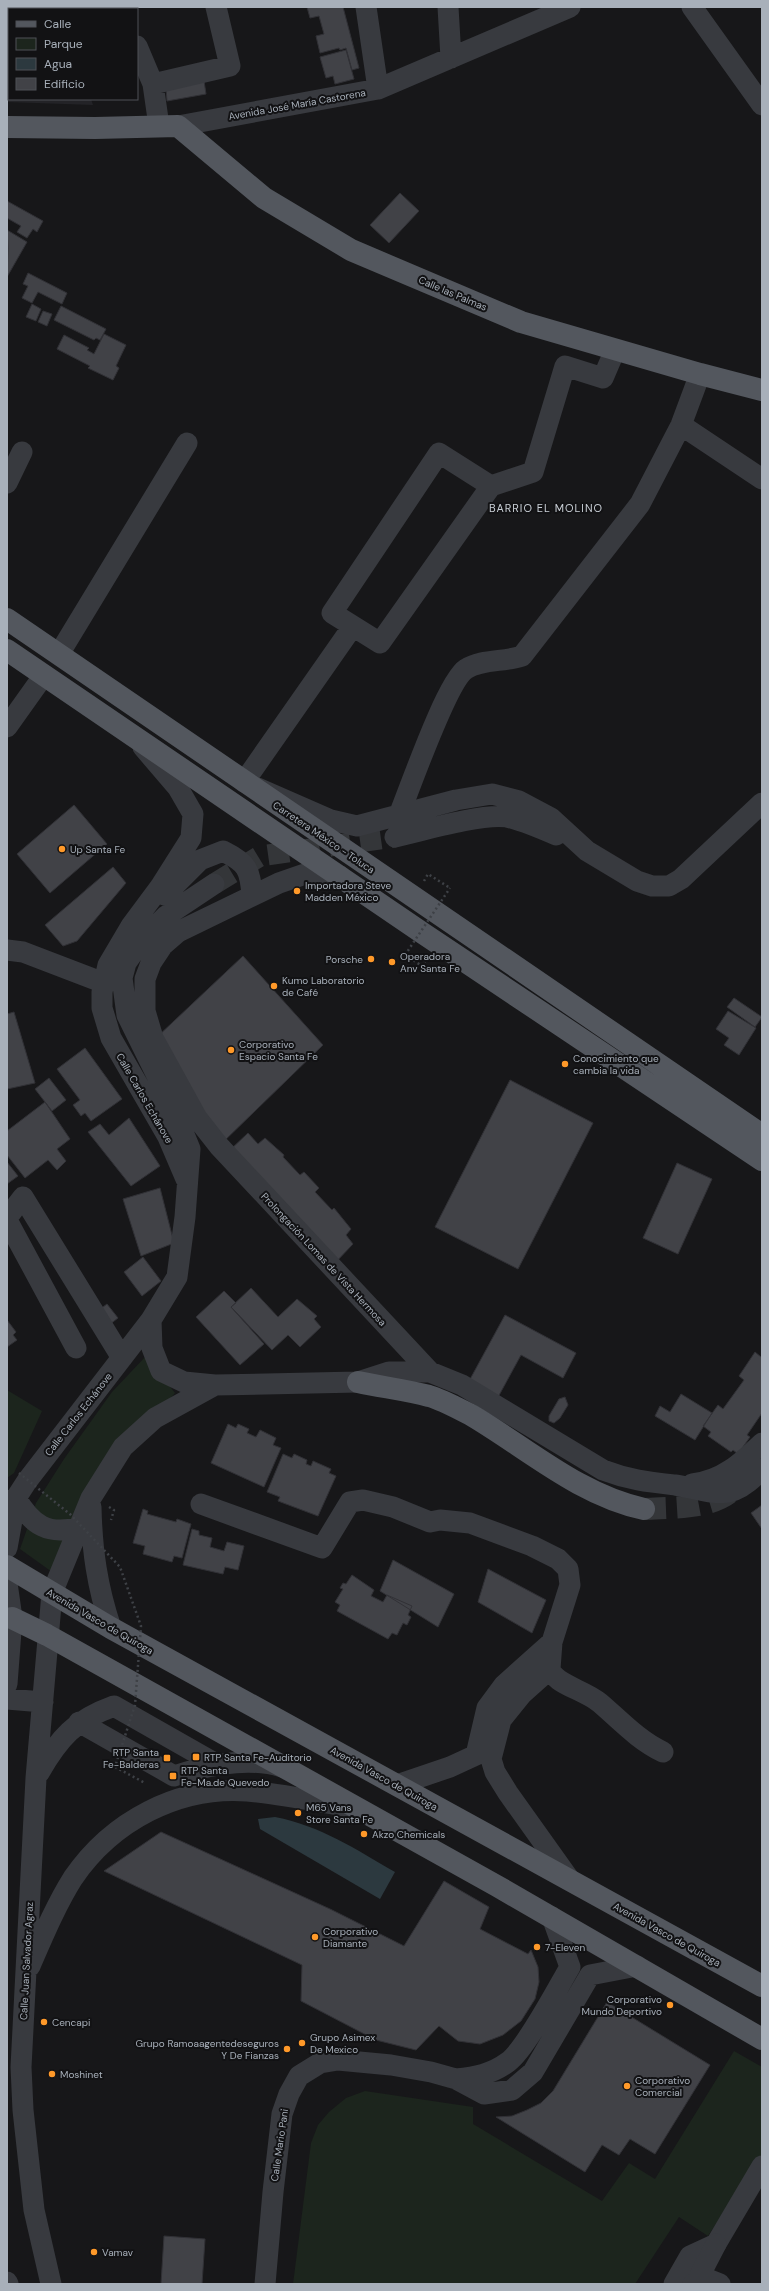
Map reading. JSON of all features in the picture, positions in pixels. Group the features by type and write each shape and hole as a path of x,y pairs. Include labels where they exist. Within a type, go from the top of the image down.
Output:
{"main road":[{"name":"Avenida José María Castorena","path":"7,127 95,128 168,126"},
{"name":"Calle las Palmas","path":"168,126 264,198 352,250 521,322 700,374 762,390"},
{"name":"Carretera México - Toluca","path":"7,618 244,782 762,1135"},
{"path":"7,650 762,1160"},
{"path":"358,1382 430,1396 470,1415 534,1456 589,1488 622,1504 644,1509"},
{"name":"Avenida Vasco de Quiroga","path":"7,1566 111,1628 762,1986"},
{"path":"9,1617 47,1636 552,1917 762,2039"}],"street":[{"path":"153,84 230,66 216,7"},
{"path":"366,7 378,89"},
{"path":"448,7 451,58"},
{"name":"Avenida José María Castorena","path":"168,126 378,89 570,7"},
{"path":"692,7 762,105"},
{"path":"138,48 168,126"},
{"path":"491,486 439,453 332,613 380,643 491,486 533,472 565,366 604,378 615,350"},
{"path":"399,815 439,715 459,675 474,665 522,656 640,504 681,425 700,374"},
{"path":"681,425 762,479"},
{"path":"59,654 187,443"},
{"path":"7,483 22,452"},
{"path":"353,626 244,782 331,820 357,826 456,800 492,794 519,801 551,818 587,851"},
{"path":"7,727 44,675"},
{"name":"Calle Carlos Echánove","path":"7,1548 12,1499 151,1320 177,1277 188,1183 168,1137 110,1038 102,1008 104,983 108,965 131,926 160,887 191,838 193,814 178,788 133,736"},
{"path":"394,836 489,817 506,817 530,824 587,851 637,881 652,886 669,886 688,873 762,803"},
{"path":"131,926 157,905 200,860 223,851 242,861 251,876 252,895 279,883 305,874 340,876"},
{"path":"188,1183 190,1149 174,1110 150,1065 127,1015 122,978 126,964 142,940 166,916 214,884"},
{"name":"Prolongación Lomas de Vista Hermosa","path":"252,895 178,932 163,944 151,962 145,979 145,1011 153,1038 197,1118 218,1146 430,1372"},
{"path":"7,950 23,952 104,983"},
{"path":"76,1348 7,1219 23,1197 122,1358"},
{"path":"151,1320 152,1348 161,1371 184,1382 215,1385"},
{"name":"Prolongación Lomas de Vista Hermosa","path":"47,1636 52,1593 91,1498 123,1447 155,1418 215,1385 358,1382 389,1372 430,1372 462,1385 604,1470 626,1479 676,1486 707,1482 724,1475 753,1477 762,1443"},
{"path":"91,1498 92,1548 101,1597 111,1628"},
{"path":"12,1499 40,1526 66,1530 79,1527"},
{"path":"201,1504 322,1548 350,1502 363,1500 393,1507 430,1522 440,1520 470,1523 532,1546 558,1559 568,1568 570,1585 552,1642 542,1664 522,1694 501,1720 491,1759 495,1772 508,1793 570,1880"},
{"path":"7,1583 9,1617 7,1684"},
{"name":"Calle Juan Salvador Agraz","path":"47,1636 36,1778 25,1977 14,2063 23,2110 34,2210 51,2284"},
{"path":"397,1785 450,1767 476,1755 487,1708 504,1685 542,1664"},
{"path":"542,1664 560,1680 578,1688 598,1702 644,1743 663,1752"},
{"path":"7,1699 43,1702"},
{"path":"36,1778 56,1746 79,1722 114,1706 216,1764"},
{"path":"79,1722 174,1776 216,1764 262,1764 284,1768"},
{"path":"25,1977 53,1915 74,1878 102,1846 135,1817 156,1806 189,1797 246,1791 356,1809"},
{"name":"Calle Mario Pani","path":"456,2079 478,2077 509,2062 522,2045 570,1967 552,1917"},
{"name":"Calle Mario Pani","path":"265,2284 272,2192 282,2114 289,2094 299,2076 320,2063 338,2060 391,2065 456,2079 484,2094 512,2090 534,2072 590,1975 637,1966"},
{"path":"688,2282 701,2273 716,2244 759,2172"},
{"path":"688,2282 710,2280 720,2284"}],"path":[{"path":"405,954 450,888 428,874 424,881 430,885"},
{"path":"19,1473 71,1515 120,1567 141,1626 135,1705 115,1767 148,1785"}],"shaded area":[{"path":"7,7 48,7 8,8 8,100 91,100 93,105 7,102"}],"green space":[{"path":"146,1356 175,1393 79,1503 52,1572 20,1549 36,1503 64,1459 112,1392"},
{"path":"7,1390 42,1411 14,1473 7,1478"},
{"path":"734,2051 762,2067 762,2154 708,2236 679,2217 635,2284 293,2284 311,2143 318,2125 329,2112 346,2098 365,2091 473,2107 473,2124 602,2201 629,2163 655,2179"}],"water":[{"path":"275,1817 308,1826 323,1832 395,1872 380,1899 260,1829 258,1819"}],"building":[{"path":"307,7 343,7 359,68 352,70 346,48 340,50 339,48 320,53 316,36 324,34 319,16 310,18"},
{"path":"346,50 354,79 335,84 333,76 326,78 320,57"},
{"path":"204,81 206,94 167,101 166,88"},
{"path":"400,193 419,211 389,243 370,225"},
{"path":"7,201 43,221 37,232 33,229 27,238 17,232 21,226 7,218"},
{"path":"7,230 27,242 7,277 8,248"},
{"path":"28,273 67,293 62,304 38,292 32,303 22,298 28,286 23,284"},
{"path":"32,304 41,309 36,321 26,317"},
{"path":"61,306 106,329 100,340 96,338 94,340 54,320"},
{"path":"43,311 52,314 47,326 38,322"},
{"path":"104,334 126,345 116,366 119,368 113,380 88,368 90,366 57,349 64,335 89,348 87,350 94,354"},
{"name":"Up Santa Fe","path":"74,805 107,844 50,893 17,854"},
{"path":"113,867 126,883 77,941 63,946 45,925"},
{"name":"Corporativo Espacio Santa Fe","path":"243,956 323,1045 219,1146 139,1054"},
{"path":"734,998 762,1017 755,1027 727,1007"},
{"path":"728,1011 756,1028 739,1055 724,1045 729,1038 716,1029"},
{"path":"14,1012 35,1083 7,1089 7,1014"},
{"path":"85,1048 122,1099 91,1121 85,1113 81,1116 73,1105 80,1100 57,1069"},
{"path":"49,1078 66,1100 52,1111 35,1089"},
{"path":"510,1080 593,1123 518,1269 435,1227"},
{"path":"45,1102 70,1139 57,1149 66,1161 57,1170 48,1160 25,1178 7,1155 7,1131"},
{"path":"129,1118 160,1166 131,1186 88,1132 100,1124 109,1135"},
{"path":"248,1133 258,1144 265,1138 284,1155 283,1157 300,1175 304,1172 319,1188 315,1192 332,1210 334,1208 351,1229 346,1235 353,1244 334,1264 229,1151"},
{"path":"7,1162 18,1176 7,1184"},
{"path":"677,1163 712,1179 678,1254 643,1238"},
{"path":"160,1188 174,1243 141,1256 123,1199"},
{"path":"143,1257 161,1281 142,1296 124,1272"},
{"path":"251,1288 278,1317 297,1299 317,1316 314,1319 321,1327 300,1347 288,1335 272,1350 231,1307"},
{"path":"224,1291 236,1303 231,1307 264,1344 240,1365 196,1317"},
{"path":"107,1304 118,1318 101,1331 91,1316"},
{"path":"505,1315 576,1353 563,1378 521,1355 497,1399 468,1383"},
{"path":"7,1320 16,1332 13,1335 17,1340 7,1347"},
{"path":"755,1352 761,1357 762,1355 762,1413 747,1435 750,1437 738,1454 733,1450 731,1452 708,1436 711,1432 703,1426 718,1405 723,1409 744,1380 739,1376"},
{"path":"681,1394 712,1413 695,1440 655,1416 660,1406 670,1412"},
{"path":"565,1397 568,1405 560,1418 554,1423 549,1421 549,1416 559,1399"},
{"path":"228,1424 236,1428 238,1424 249,1429 247,1433 256,1437 260,1430 276,1438 273,1445 281,1448 264,1487 211,1463"},
{"path":"283,1454 292,1458 294,1454 307,1460 306,1464 311,1466 313,1461 331,1469 329,1473 336,1476 318,1516 278,1501 280,1497 267,1492"},
{"path":"762,1505 762,1529 751,1513"},
{"path":"143,1509 148,1511 147,1514 176,1522 177,1519 191,1524 182,1558 174,1556 172,1562 143,1554 145,1546 133,1543"},
{"path":"192,1529 199,1531 199,1535 212,1538 210,1547 224,1551 227,1542 244,1546 238,1570 225,1567 223,1574 183,1565"},
{"path":"393,1560 454,1594 438,1627 380,1591"},
{"path":"488,1569 546,1600 532,1633 478,1602"},
{"path":"352,1575 374,1590 371,1596 383,1602 387,1595 412,1606 408,1615 411,1617 407,1625 403,1623 397,1635 392,1633 388,1639 337,1611 340,1605 335,1602 343,1589 340,1588 343,1583 346,1584"},
{"name":"Corporativo Diamante","path":"161,1832 330,1909 404,1946 444,1881 489,1907 480,1929 528,1954 531,1950 538,1967 539,1982 535,1999 521,2021 503,2035 480,2044 458,2041 439,2026 416,2050 376,2040 301,2001 302,1965 104,1871"},
{"name":"Corporativo Comercial","path":"607,2002 710,2065 655,2154 630,2139 619,2155 602,2145 585,2172 496,2117 512,2116 527,2110 541,2103 553,2091"},
{"path":"164,2236 205,2239 202,2284 161,2284"}],"tunnel":[{"path":"214,884 260,856 395,837"},
{"path":"644,1509 704,1504 715,1501 734,1489"}],"place":[{"name":"Up Santa Fe","path":"62,849"},
{"name":"Importadora Steve Madden México","path":"297,891"},
{"name":"Porsche","path":"371,959"},
{"name":"Operadora Anv Santa Fe","path":"392,962"},
{"name":"Kumo Laboratorio de Café","path":"274,986"},
{"name":"Corporativo Espacio Santa Fe","path":"231,1050"},
{"name":"Conocimiento que cambia la vida","path":"565,1064"},
{"name":"RTP Santa Fe-Auditorio","path":"196,1757"},
{"name":"RTP Santa Fe-Balderas","path":"167,1758"},
{"name":"RTP Santa Fe-Ma.de Quevedo","path":"173,1776"},
{"name":"M65 Vans Store Santa Fe","path":"298,1813"},
{"name":"Akzo Chemicals","path":"364,1834"},
{"name":"Corporativo Diamante","path":"315,1937"},
{"name":"7-Eleven","path":"537,1947"},
{"name":"Corporativo Mundo Deportivo","path":"670,2005"},
{"name":"Cencapi","path":"44,2022"},
{"name":"Grupo Asimex De Mexico","path":"302,2043"},
{"name":"Grupo Ramoaagentedeseguros Y De Fianzas","path":"287,2049"},
{"name":"Moshinet","path":"52,2074"},
{"name":"Corporativo Comercial","path":"627,2086"},
{"name":"Vamav","path":"94,2252"}],"district":[{"name":"BARRIO EL MOLINO","path":"546,508"}]}
